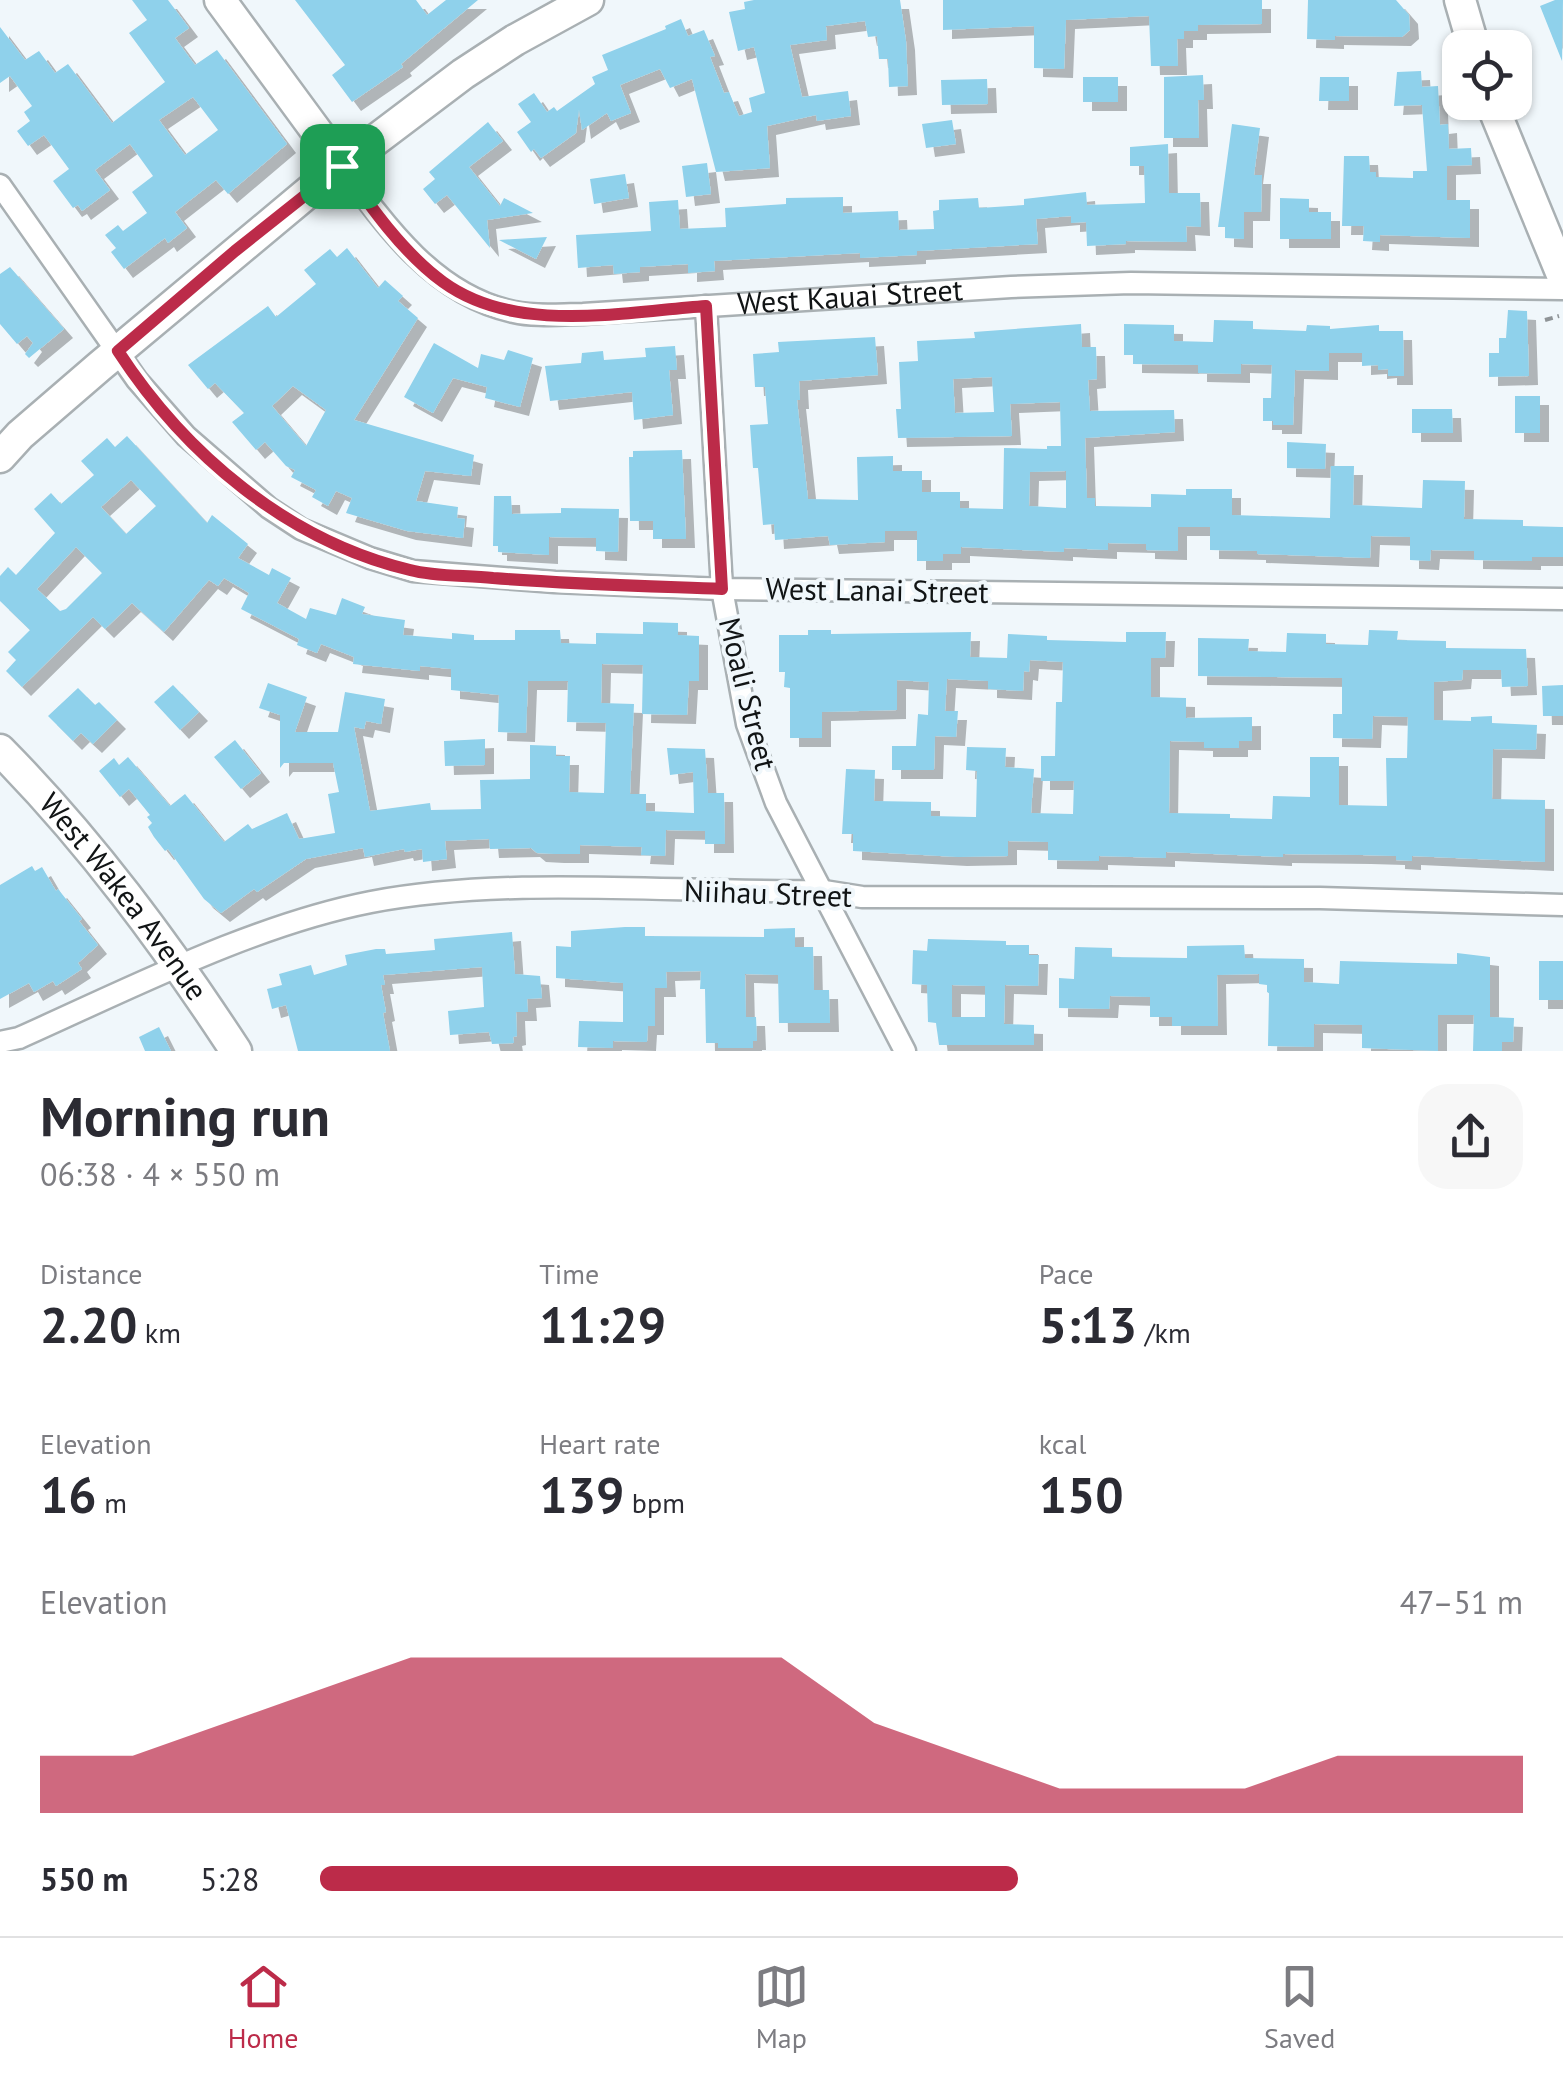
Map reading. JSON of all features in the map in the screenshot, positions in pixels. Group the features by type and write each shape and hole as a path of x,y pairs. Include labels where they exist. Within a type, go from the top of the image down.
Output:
{"street":[{"name":"West Kauai Street","path":"220,0 399,239 442,281 470,298 515,313 583,314 1012,286 1132,283 1563,289"},
{"path":"0,458 20,435 235,251 342,166 463,74 514,40 588,0"},
{"path":"1460,0 1469,30"},
{"path":"1498,120 1563,277"},
{"name":"West Lanai Street","path":"0,185 137,380 186,436 268,508 300,529 413,571 722,589 1563,599"},
{"name":"Moali Street","path":"706,306 722,589 748,724 776,803 905,1051"},
{"name":"West Wakea Avenue","path":"0,750 91,849 182,968 236,1051"},
{"name":"Niihau Street","path":"0,1042 19,1038 306,918 372,902 503,888 824,891 862,897 1300,898 1563,905"}],"path":[{"path":"1544,320 1560,316"}],"building":[{"path":"132,0 168,0 189,28 175,38 195,65 217,50 287,144 228,194 216,180 175,212 187,228 168,243 165,238 124,269 111,252 116,248 105,235 118,225 123,231 147,213 132,192 153,176 130,144 95,170 110,190 82,211 78,205 73,208 53,181 69,169 44,135 28,146 17,131 30,121 24,112 32,106 10,76 0,83 0,27 25,60 39,51 55,73 68,64 112,123 165,82 129,33 147,20","holes":["193,97 218,130 185,155 159,120"]},
{"path":"295,0 416,0 427,15 446,0 478,0 401,64 403,67 352,102 332,75 345,65"},
{"path":"900,0 908,86 889,87 888,59 879,59 877,36 868,37 865,21 826,26 827,40 790,45 802,97 848,91 851,116 817,121 816,115 767,126 770,168 716,172 692,79 670,88 660,69 620,85 631,113 611,121 607,113 582,130 579,110 576,133 541,158 534,149 531,152 517,132 531,122 518,104 534,93 547,112 554,107 557,111 595,84 592,77 608,70 602,55 681,19 688,36 704,30 724,93 729,92 739,116 752,112 749,98 765,93 754,47 738,51 729,12 745,9 744,2"},
{"path":"943,0 1262,0 1262,24 1198,25 1198,31 1184,31 1184,39 1177,39 1178,66 1151,66 1149,16 1066,20 1064,69 1034,68 1034,26 943,30"},
{"path":"1308,0 1396,0 1409,15 1410,30 1402,37 1307,39"},
{"path":"1563,0 1562,61 1540,6"},
{"path":"1421,71 1422,87 1438,86 1440,125 1448,124 1449,149 1471,148 1472,165 1447,166 1447,200 1470,200 1470,238 1380,235 1380,242 1363,241 1364,226 1342,226 1344,156 1369,156 1370,172 1376,172 1376,177 1413,178 1413,171 1427,171 1422,105 1394,106 1397,72"},
{"path":"1203,75 1204,100 1198,100 1199,138 1164,138 1164,77"},
{"path":"1083,77 1118,77 1118,102 1083,102"},
{"path":"1320,77 1349,77 1349,101 1319,101"},
{"path":"987,79 988,104 942,105 941,80"},
{"path":"952,120 956,144 926,148 922,124"},
{"path":"488,122 503,141 469,167 500,206 504,198 533,213 487,220 490,248 447,195 435,204 423,189 435,179 429,172"},
{"path":"1232,124 1260,128 1254,175 1262,175 1261,212 1244,212 1244,239 1225,238 1225,227 1218,227"},
{"path":"1168,144 1169,193 1200,193 1201,227 1186,226 1187,242 1126,241 1087,246 1086,222 1071,223 1071,216 1036,219 1038,244 860,258 860,253 714,261 715,271 688,273 688,264 640,267 640,272 614,274 613,265 578,268 576,235 651,231 649,202 678,200 680,229 726,227 725,208 786,204 786,198 843,197 843,213 898,211 899,230 934,229 933,211 939,210 939,200 978,198 979,208 1024,205 1024,199 1086,192 1087,205 1145,203 1144,166 1130,166 1130,147"},
{"path":"707,163 711,194 686,197 682,166"},
{"path":"625,174 629,198 594,204 590,179"},
{"path":"1280,198 1309,199 1309,212 1331,212 1331,239 1280,239"},
{"path":"547,237 536,259 499,240"},
{"path":"347,248 378,288 385,280 403,296 398,301 418,318 354,420 474,455 471,476 425,471 416,501 458,507 457,518 465,519 463,538 407,531 346,513 352,498 336,491 328,506 312,497 316,490 291,477 295,470 286,466 265,442 256,450 232,422 244,413 215,383 208,389 188,365 268,306 276,317 316,284 304,270 330,249 337,257","holes":["293,386 326,410 306,446 272,406"]},
{"path":"10,267 64,329 29,358 25,354 33,343 27,336 17,344 0,324 0,274"},
{"path":"1508,310 1527,311 1529,376 1489,377 1489,353 1499,353 1499,338 1506,338"},
{"path":"1214,320 1253,321 1253,329 1306,331 1307,325 1330,329 1379,325 1379,331 1403,331 1404,376 1388,376 1388,369 1378,370 1378,365 1362,366 1362,353 1329,353 1329,371 1295,370 1293,425 1273,425 1273,421 1263,421 1263,398 1271,398 1272,365 1241,364 1241,374 1198,373 1198,365 1133,364 1133,355 1124,355 1124,324 1174,325 1174,341 1213,342"},
{"path":"1081,324 1082,347 1096,347 1097,379 1088,380 1090,411 1174,410 1175,432 1085,438 1087,498 1095,498 1095,506 1151,507 1151,494 1186,495 1186,489 1232,489 1232,515 1330,518 1331,466 1354,466 1353,505 1422,508 1423,480 1465,481 1464,519 1523,520 1523,526 1563,527 1563,557 1474,560 1474,551 1431,550 1430,561 1410,560 1410,537 1371,536 1370,558 1257,554 1210,550 1210,527 1178,527 1178,551 1146,550 1146,544 1108,543 1108,550 1064,548 1064,552 961,547 961,554 943,554 943,561 917,561 917,531 885,531 885,542 830,545 828,536 775,540 774,524 763,525 758,468 753,468 750,425 768,424 765,387 755,387 753,354 779,352 778,342 875,337 878,375 799,381 797,400 808,499 858,500 857,457 893,456 893,471 922,471 922,492 960,492 960,508 1003,509 1004,448 1061,446 1060,402 1010,404 1012,436 898,438 899,362 918,361 917,341 975,338 974,332","holes":["992,377 994,412 955,413 953,379","1066,471 1066,508 1029,506 1030,472"]},
{"path":"434,343 478,368 481,354 504,360 508,350 533,358 520,407 485,398 487,387 453,378 433,413 404,397"},
{"path":"675,346 677,370 669,370 673,415 634,420 632,392 550,401 545,366 581,363 582,353 603,351 604,360 646,357 645,348"},
{"path":"1515,396 1540,396 1540,433 1515,433"},
{"path":"1412,409 1452,409 1453,433 1412,433"},
{"path":"127,436 207,523 212,515 248,544 238,558 269,575 272,568 291,578 277,603 306,619 310,608 336,615 342,598 365,607 362,614 405,620 403,635 452,639 452,633 474,635 474,640 515,640 515,630 560,630 561,643 596,644 596,633 643,634 643,622 678,623 678,635 699,636 699,681 689,681 687,715 642,714 643,665 602,664 601,703 634,704 630,794 646,794 646,811 694,813 693,772 670,775 667,748 705,749 708,793 724,793 725,844 705,844 705,831 666,830 665,856 641,855 642,847 580,845 580,854 555,854 537,853 531,848 490,849 489,839 445,841 447,859 423,862 422,849 365,857 363,848 306,859 221,913 204,899 168,849 165,851 154,837 148,827 152,823 147,817 150,815 129,789 120,797 99,771 114,758 119,765 128,757 170,806 185,794 224,842 248,824 252,829 287,813 299,839 335,833 328,794 339,792 333,763 284,763 280,768 280,715 259,708 268,683 307,697 295,732 338,732 345,692 385,699 381,724 366,721 364,729 354,727 370,811 430,803 431,810 481,809 480,780 530,779 530,745 556,746 556,756 570,756 569,792 604,793 606,723 567,722 568,681 528,681 526,733 498,732 499,695 451,690 451,669 420,666 420,671 353,664 354,657 321,644 317,653 297,645 299,639 241,609 249,593 224,578 218,586 209,580 164,632 132,603 105,629 93,617 22,687 6,671 16,660 8,652 30,630 0,601 0,576 8,567 16,575 55,533 34,509 51,493 61,504 94,475 81,461 107,438 115,447","holes":["131,480 156,506 126,534 101,507","76,547 102,573 60,611 37,589"]},
{"path":"1287,442 1326,444 1325,469 1287,468"},
{"path":"682,450 686,539 653,539 653,521 630,521 629,457 633,457 633,451"},
{"path":"494,496 511,496 512,514 561,513 561,508 619,509 618,552 596,551 596,538 549,537 549,555 498,552 498,546 493,546"},
{"path":"808,630 831,630 831,634 971,632 970,657 1007,658 1008,634 1047,636 1047,640 1126,642 1126,632 1166,632 1165,658 1151,658 1151,697 1186,698 1186,718 1252,717 1252,741 1239,741 1239,748 1204,748 1204,742 1170,741 1169,813 1230,814 1230,818 1272,819 1273,796 1310,797 1310,757 1339,757 1339,805 1387,806 1386,758 1407,758 1408,717 1373,716 1372,739 1333,738 1333,714 1342,714 1342,678 1198,676 1198,638 1249,639 1248,651 1286,652 1287,633 1326,634 1326,644 1368,645 1369,630 1398,631 1397,640 1446,641 1446,648 1526,649 1528,686 1502,687 1501,670 1463,670 1462,680 1434,682 1434,720 1471,721 1471,717 1492,716 1492,723 1537,725 1536,750 1493,749 1492,799 1545,800 1545,862 1166,852 1166,858 1099,856 1099,861 1048,860 1048,842 1008,841 1008,856 853,851 853,834 842,834 846,769 875,770 874,801 931,802 931,816 976,817 977,771 966,770 967,747 1006,748 1005,767 1034,769 1031,813 1073,814 1074,781 1041,781 1041,756 1055,756 1056,702 1062,702 1063,662 1030,660 1029,672 1024,671 1023,691 988,689 988,681 947,679 945,711 958,711 956,737 935,736 934,770 892,770 892,746 916,746 918,714 928,715 929,682 897,680 897,710 822,712 822,738 790,738 790,688 784,687 785,672 779,672 779,635 808,635"},
{"path":"173,685 199,712 180,730 154,702"},
{"path":"1563,685 1563,716 1543,716 1542,686"},
{"path":"78,688 117,720 93,744 81,733 73,741 48,716"},
{"path":"485,739 485,765 445,766 444,741"},
{"path":"235,740 261,773 241,789 214,757"},
{"path":"32,866 35,871 42,867 98,945 78,963 82,969 56,986 53,981 34,992 29,983 0,999 0,885"},
{"path":"645,927 645,936 764,937 764,929 795,928 795,947 813,947 814,990 829,990 830,1023 779,1023 778,975 745,974 746,1017 756,1017 757,1041 753,1041 753,1048 718,1048 718,1043 706,1043 701,971 666,972 667,988 655,988 655,1026 648,1026 647,1042 613,1041 613,1048 578,1047 579,1021 623,1022 623,983 556,978 556,946 571,947 571,931"},
{"path":"512,932 515,974 540,976 542,998 527,999 528,1012 516,1012 514,1043 492,1044 489,1032 450,1035 448,1011 484,1007 482,967 383,975 383,1013 390,1051 298,1051 286,1005 272,1009 267,989 282,985 279,974 311,965 314,975 347,965 345,955 376,949 385,949 386,954 435,950 434,939"},
{"path":"928,939 1029,945 1029,955 1039,955 1038,986 1005,985 1004,1024 1034,1025 1034,1045 939,1045 936,1023 928,1022 927,985 912,984 913,950 927,951","holes":["952,985 985,986 985,1017 952,1017"]},
{"path":"1244,945 1245,958 1304,959 1304,982 1339,984 1340,961 1457,964 1457,953 1490,957 1490,1017 1514,1018 1513,1042 1502,1042 1502,1051 1473,1051 1474,1015 1438,1015 1438,1051 1362,1048 1362,1025 1314,1024 1314,1047 1268,1046 1269,993 1267,985 1259,984 1259,974 1217,975 1218,1026 1172,1026 1172,1017 1150,1017 1150,997 1110,996 1109,1009 1059,1008 1059,978 1074,979 1075,947 1112,948 1112,957 1187,958 1187,946"},
{"path":"1539,961 1563,961 1563,1000 1539,1000"},
{"path":"159,1027 171,1051 145,1051 139,1037"}],"route":[{"path":"342,166 399,239 442,281 470,298 515,313 583,314 706,306 722,589 413,571 300,529 268,508 186,436 137,380 118,351 342,166"}]}
